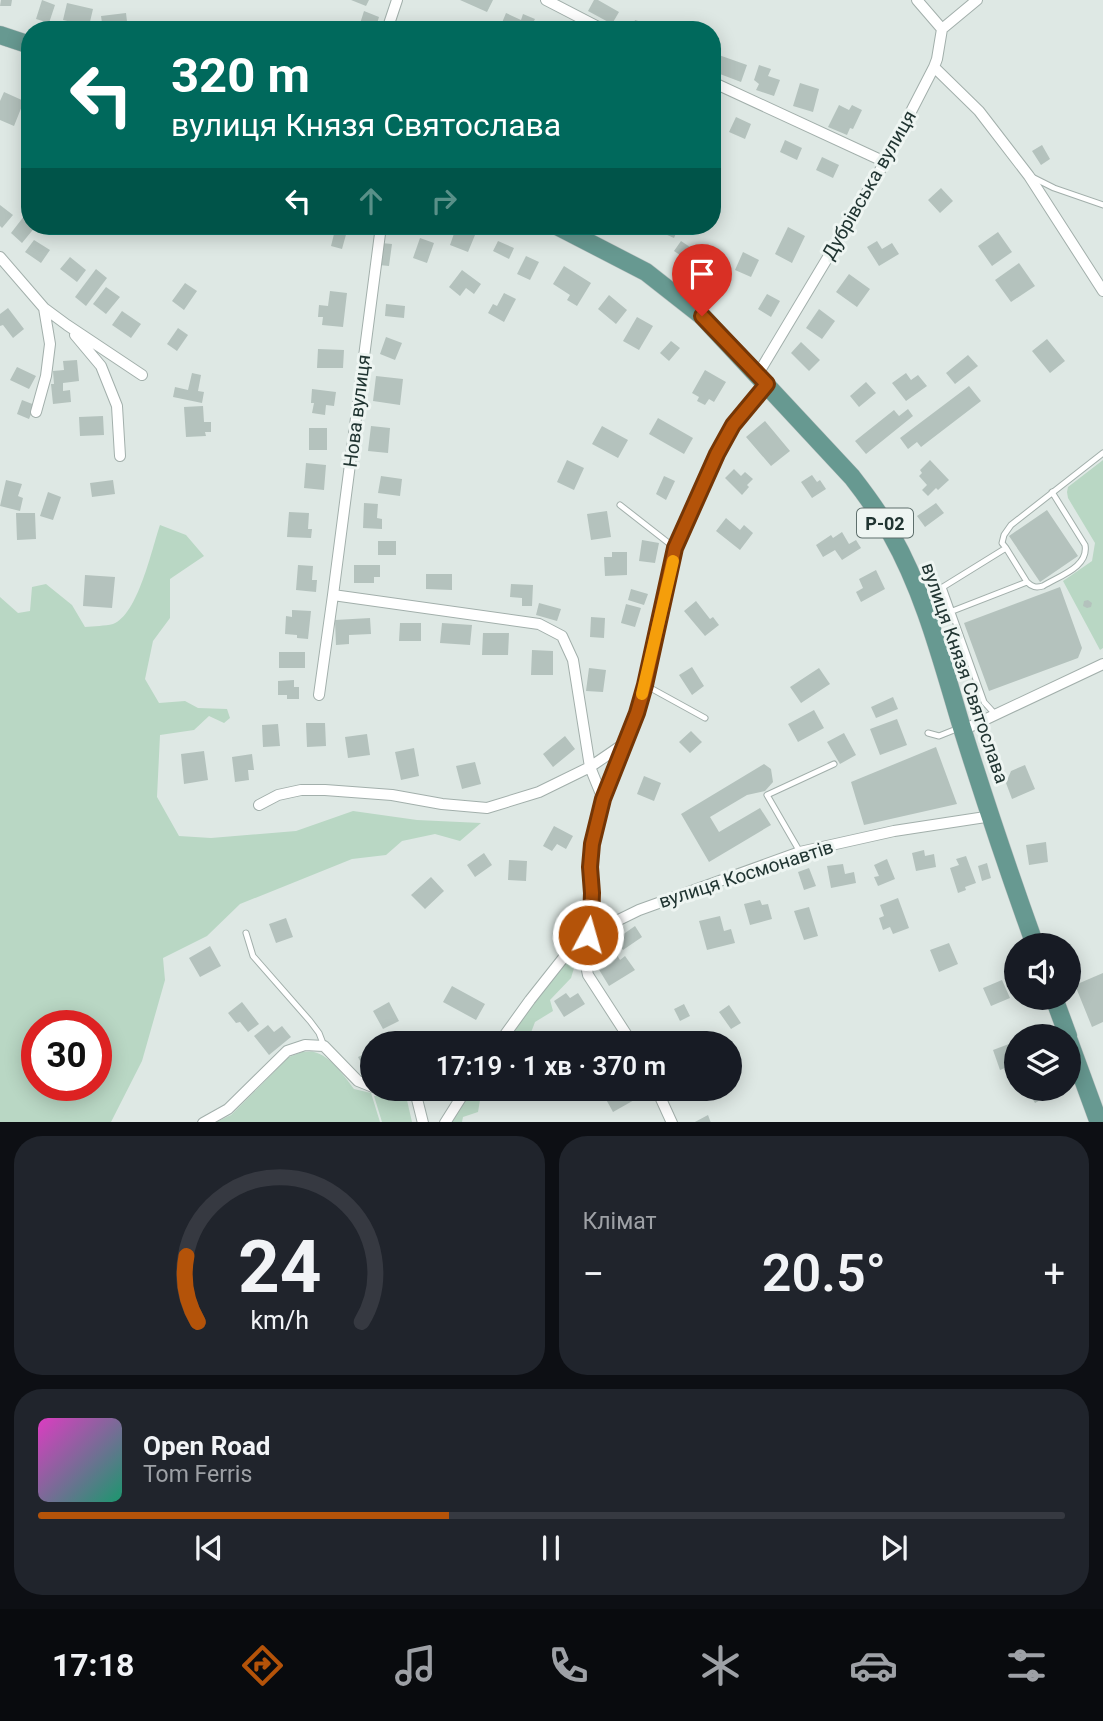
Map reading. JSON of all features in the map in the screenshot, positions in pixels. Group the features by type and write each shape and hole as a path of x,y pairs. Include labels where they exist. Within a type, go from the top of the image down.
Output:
{"main road":[{"path":"0,35 21,42"},
{"name":"вулиця Князя Святослава","path":"574,235 646,272 702,316 852,477 871,502 891,533 919,593 1031,933"},
{"path":"1081,1074 1098,1122"}],"street":[{"path":"390,21 397,0"},
{"path":"546,0 587,21"},
{"path":"917,0 942,29 977,0"},
{"name":"Дубрівська вулиця","path":"624,1031 588,975 584,956 591,920 592,844 603,799 626,743 645,685 675,548 717,454 885,162 934,67 942,29"},
{"path":"934,67 979,111 1029,176 1103,291"},
{"path":"721,86 885,162"},
{"name":"Нова вулиця","path":"319,695 380,235"},
{"path":"0,257 44,308 142,374"},
{"path":"36,412 46,376 50,344 44,308"},
{"path":"67,325 101,366 117,406 120,456"},
{"path":"334,595 539,624 562,636 573,660 590,767 603,799"},
{"path":"963,729 1103,664"},
{"path":"259,805 278,794 325,790 392,795 442,804 487,808 539,792 590,767 626,743"},
{"name":"вулиця Космонавтів","path":"508,1031 565,957 588,935 639,910 800,852 894,831 992,816"},
{"path":"202,1122 228,1109 287,1051 305,1045 324,1046 360,1083"},
{"path":"416,1101 423,1122"},
{"path":"445,1122 459,1101"},
{"path":"662,1101 673,1122"}],"lane":[{"path":"1029,176 1103,205"},
{"path":"1052,492 1085,545 1086,551 1080,564 1037,588 1027,582 1002,542 1004,535 1011,525 1052,492 1103,453"},
{"path":"620,505 675,548"},
{"path":"919,593 943,587 1006,548"},
{"path":"929,620 1027,582"},
{"path":"943,587 984,702 995,715"},
{"path":"645,685 705,718"},
{"path":"928,733 939,736 963,729"},
{"path":"800,852 767,795 834,764"},
{"path":"246,933 253,956 310,1021 324,1046"}],"green space":[{"path":"1103,460 1103,648 1100,650 1063,581 1092,561 1095,543 1068,498 1068,487"},
{"path":"160,525 186,535 204,556 170,579 170,618 153,641 145,679 159,703 185,701 198,708 227,709 230,718 224,723 209,716 194,730 160,735 157,797 179,836 211,838 296,831 353,811 417,820 481,823 460,841 435,834 402,841 386,855 352,859 240,904 207,936 163,958 165,980 142,1061 111,1122 0,1122 0,597 18,613 30,611 32,587 46,584 72,605 85,627 113,624 130,608"},
{"path":"578,955 571,978 550,1000 553,1011 535,1022 532,1031 513,1031 533,1003 567,960"},
{"path":"302,1052 314,1052 326,1058 337,1067 354,1089 360,1090 360,1101 373,1101 380,1122 216,1122 231,1115 289,1057"},
{"path":"376,1101 407,1101 412,1122 382,1122"},
{"path":"464,1101 480,1101 478,1112 463,1117 462,1122 451,1122"}],"building":[{"path":"1,0 12,0 11,6 0,6"},
{"path":"42,0 55,5 50,21 36,19"},
{"path":"351,0 369,0 366,6"},
{"path":"460,0 493,0 487,12"},
{"path":"594,0 598,0 619,12 614,21 606,21 588,11"},
{"path":"67,3 93,9 90,21 63,20"},
{"path":"364,11 379,17 378,21 361,21"},
{"path":"126,13 127,21 102,21 101,16"},
{"path":"506,13 521,20 523,14 535,19 534,21 503,21"},
{"path":"721,56 747,65 741,82 721,74"},
{"path":"759,65 771,69 768,76 780,80 774,96 756,90 759,84 754,80"},
{"path":"800,83 819,89 813,112 793,106"},
{"path":"4,92 21,100 21,108 14,126 0,120 0,101"},
{"path":"839,105 849,110 852,105 862,110 847,135 828,127"},
{"path":"736,117 751,124 745,139 729,132"},
{"path":"785,140 802,148 797,160 780,152"},
{"path":"1042,145 1050,159 1041,165 1032,151"},
{"path":"822,157 839,165 833,178 816,170"},
{"path":"941,188 953,201 940,213 928,200"},
{"path":"0,205 13,215 2,228 0,226"},
{"path":"21,220 21,235 29,235 22,243 11,233"},
{"path":"788,227 805,236 792,263 775,254"},
{"path":"998,232 1012,252 992,266 978,246"},
{"path":"334,235 346,235 342,249 331,246"},
{"path":"454,235 475,235 468,252 450,245"},
{"path":"420,238 434,243 427,263 413,258"},
{"path":"34,240 50,250 41,263 25,252"},
{"path":"498,241 514,248 509,259 493,251"},
{"path":"681,241 699,253 692,263 674,251"},
{"path":"877,241 882,249 892,243 899,254 879,266 867,247"},
{"path":"381,243 392,244 389,266 379,265"},
{"path":"743,252 759,260 751,277 735,270"},
{"path":"526,256 539,262 530,280 517,274"},
{"path":"70,257 86,270 77,282 60,269"},
{"path":"1019,263 1035,286 1011,302 995,280"},
{"path":"564,266 591,283 577,306 567,300 570,295 553,284"},
{"path":"96,269 107,278 86,306 75,297"},
{"path":"462,270 481,284 474,294 466,288 460,296 449,287"},
{"path":"710,270 724,278 715,293 701,286"},
{"path":"849,274 870,289 857,307 836,292"},
{"path":"185,283 197,291 184,310 172,301"},
{"path":"106,287 120,297 106,314 93,304"},
{"path":"330,291 347,293 343,327 322,325 323,317 318,317 319,305 328,306"},
{"path":"504,293 516,299 504,322 488,313 493,304 497,306"},
{"path":"767,294 780,301 771,317 758,309"},
{"path":"609,295 627,310 616,324 598,309"},
{"path":"386,304 405,306 404,318 385,316"},
{"path":"8,308 24,329 13,338 3,325 0,326 0,314"},
{"path":"819,309 835,321 822,339 806,328"},
{"path":"122,311 141,324 131,338 112,325"},
{"path":"637,317 653,326 639,350 623,341"},
{"path":"178,328 188,335 177,351 167,344"},
{"path":"386,337 402,343 395,360 380,354"},
{"path":"1047,339 1065,361 1050,373 1032,351"},
{"path":"671,341 680,348 669,361 660,353"},
{"path":"801,342 820,360 809,371 791,353"},
{"path":"318,349 344,350 343,368 317,368"},
{"path":"968,355 978,366 955,384 946,373"},
{"path":"77,360 79,381 63,383 63,391 70,390 71,402 53,404 53,371 64,370 63,361"},
{"path":"17,367 36,376 29,389 10,380"},
{"path":"705,370 726,382 714,402 709,399 705,405 697,401 699,397 692,393"},
{"path":"192,373 201,375 198,391 204,392 202,403 173,397 175,387 188,390"},
{"path":"906,373 911,380 918,375 927,386 906,401 892,383"},
{"path":"376,376 403,379 400,405 373,401"},
{"path":"866,382 876,393 859,407 850,396"},
{"path":"969,386 981,401 921,447 917,442 908,449 900,438"},
{"path":"312,389 336,392 334,406 326,405 325,415 312,413"},
{"path":"22,400 35,405 29,419 17,414"},
{"path":"203,406 204,422 211,422 211,432 205,432 206,436 186,437 184,407"},
{"path":"908,409 913,416 866,454 855,441 894,410 899,416"},
{"path":"103,416 104,435 80,436 79,417"},
{"path":"658,418 693,438 684,454 649,434"},
{"path":"765,421 790,451 771,466 746,437"},
{"path":"371,426 390,428 388,453 368,451"},
{"path":"602,426 628,440 618,458 592,444"},
{"path":"309,428 327,428 327,450 309,450"},
{"path":"567,460 584,468 574,490 557,482"},
{"path":"930,460 949,480 928,496 922,490 927,485 919,476 922,473 920,470"},
{"path":"306,463 326,465 324,490 304,488"},
{"path":"734,469 741,476 745,472 753,479 742,495 725,478"},
{"path":"812,475 817,482 820,480 826,489 812,498 801,482"},
{"path":"381,476 402,479 400,496 378,493"},
{"path":"664,476 675,481 666,500 656,494"},
{"path":"6,480 22,484 18,496 23,498 20,511 0,506"},
{"path":"113,480 115,494 92,497 90,483"},
{"path":"48,492 61,497 53,520 40,516"},
{"path":"364,503 378,504 377,518 382,519 382,529 363,528"},
{"path":"936,503 944,513 925,527 917,516"},
{"path":"1047,510 1078,556 1040,582 1009,536"},
{"path":"607,511 611,537 591,540 587,514"},
{"path":"289,512 309,513 308,529 312,529 311,538 287,537"},
{"path":"16,513 35,513 36,539 17,540"},
{"path":"726,518 740,530 744,525 753,533 740,550 716,531"},
{"path":"842,532 849,544 856,540 861,548 842,560 835,550 823,557 816,545 831,535 833,538"},
{"path":"642,540 659,543 655,563 639,561"},
{"path":"378,541 396,541 396,555 378,555"},
{"path":"612,552 627,552 627,575 605,576 604,557 612,557"},
{"path":"298,565 313,566 312,580 317,580 316,592 296,590"},
{"path":"354,565 380,565 380,577 374,577 374,583 354,583"},
{"path":"876,570 885,589 861,602 856,592 863,588 859,579"},
{"path":"426,574 452,574 452,590 426,589"},
{"path":"85,575 115,577 112,608 83,606"},
{"path":"511,584 533,585 532,606 522,606 522,598 510,597"},
{"path":"1060,587 1082,648 1078,658 989,691 964,623"},
{"path":"631,589 648,594 644,605 628,600"},
{"path":"696,601 710,619 713,617 719,625 705,636 684,611"},
{"path":"1084,601 1092,603 1091,607 1087,608 1083,606"},
{"path":"539,603 561,609 557,621 536,615"},
{"path":"626,604 641,608 635,627 621,623"},
{"path":"292,610 311,611 308,639 285,634 286,616 292,617"},
{"path":"591,617 605,618 604,638 590,637"},
{"path":"370,618 371,634 349,635 349,644 336,645 335,620"},
{"path":"400,623 421,623 421,641 399,641"},
{"path":"442,623 472,625 470,645 440,643"},
{"path":"483,633 509,633 508,655 482,655"},
{"path":"532,650 553,651 553,675 531,675"},
{"path":"279,652 305,652 305,668 279,668"},
{"path":"692,667 704,686 692,695 679,675"},
{"path":"589,668 606,670 603,692 586,691"},
{"path":"819,668 830,684 801,703 790,687"},
{"path":"294,680 294,687 299,687 299,699 287,699 287,695 278,695 278,681"},
{"path":"893,697 898,709 876,718 871,707"},
{"path":"814,710 824,728 798,742 788,724"},
{"path":"897,719 907,745 880,755 870,729"},
{"path":"306,723 325,723 326,746 307,747"},
{"path":"278,724 280,746 263,747 262,725"},
{"path":"691,731 702,742 690,753 679,742"},
{"path":"844,733 856,755 840,764 827,742"},
{"path":"367,734 370,755 348,758 345,737"},
{"path":"565,736 575,749 553,767 543,754"},
{"path":"936,747 957,804 864,825 851,782"},
{"path":"414,748 419,776 401,780 395,752"},
{"path":"204,751 208,780 184,784 181,754"},
{"path":"252,754 254,770 248,770 249,780 235,782 232,757"},
{"path":"475,762 481,784 462,789 456,766"},
{"path":"764,764 771,769 773,782 765,791 747,795 710,817 719,832 760,808 771,825 709,862 681,814"},
{"path":"1025,765 1035,789 1012,799 1006,783 1011,771"},
{"path":"644,776 661,783 654,801 637,794"},
{"path":"554,826 573,836 566,849 557,844 552,851 543,846"},
{"path":"1046,842 1048,862 1029,865 1026,845"},
{"path":"924,850 925,856 934,854 936,867 916,871 912,853"},
{"path":"484,853 492,865 475,877 467,865"},
{"path":"966,856 976,883 958,893 950,868 959,865 956,859"},
{"path":"887,859 895,879 878,886 874,877 879,876 874,865"},
{"path":"509,860 527,861 526,881 508,880"},
{"path":"987,863 991,878 982,881 978,866"},
{"path":"843,864 845,874 854,872 856,883 831,888 827,866"},
{"path":"809,868 816,886 804,890 798,872"},
{"path":"431,877 444,891 425,909 411,895"},
{"path":"898,898 909,928 893,934 890,927 883,930 879,918 884,916 880,905"},
{"path":"760,900 762,905 768,904 772,919 750,925 744,904"},
{"path":"809,907 818,936 804,940 794,911"},
{"path":"720,916 724,931 731,929 735,943 707,950 699,921"},
{"path":"286,918 293,937 276,943 269,924"},
{"path":"635,926 642,937 623,950 615,940"},
{"path":"949,943 958,964 939,972 930,950"},
{"path":"210,946 221,966 200,977 189,958"},
{"path":"617,955 620,960 625,956 635,970 609,986 598,968"},
{"path":"1103,973 1103,1022 1092,1027 1081,1000 1081,982"},
{"path":"1002,980 1004,1001 991,1006 983,988"},
{"path":"452,986 485,1004 476,1020 443,1002"},
{"path":"566,993 570,998 578,993 585,1004 564,1017 554,1001"},
{"path":"242,1002 259,1024 248,1032 228,1013"},
{"path":"389,1002 399,1021 383,1029 373,1011"},
{"path":"684,1004 690,1016 680,1021 674,1009"},
{"path":"729,1005 741,1023 731,1029 719,1012"},
{"path":"268,1025 274,1032 282,1026 291,1037 269,1055 254,1036"},
{"path":"1004,1046 1004,1068 1000,1070 993,1050"},
{"path":"607,1101 632,1101 613,1112"},
{"path":"708,1115 711,1122 695,1122"}],"slow traffic":[{"path":"642,694 673,561"}],"route":[{"path":"588,935 591,920 592,844 603,799 637,713 645,685 675,548 717,454 733,425 767,384 702,316"}]}
